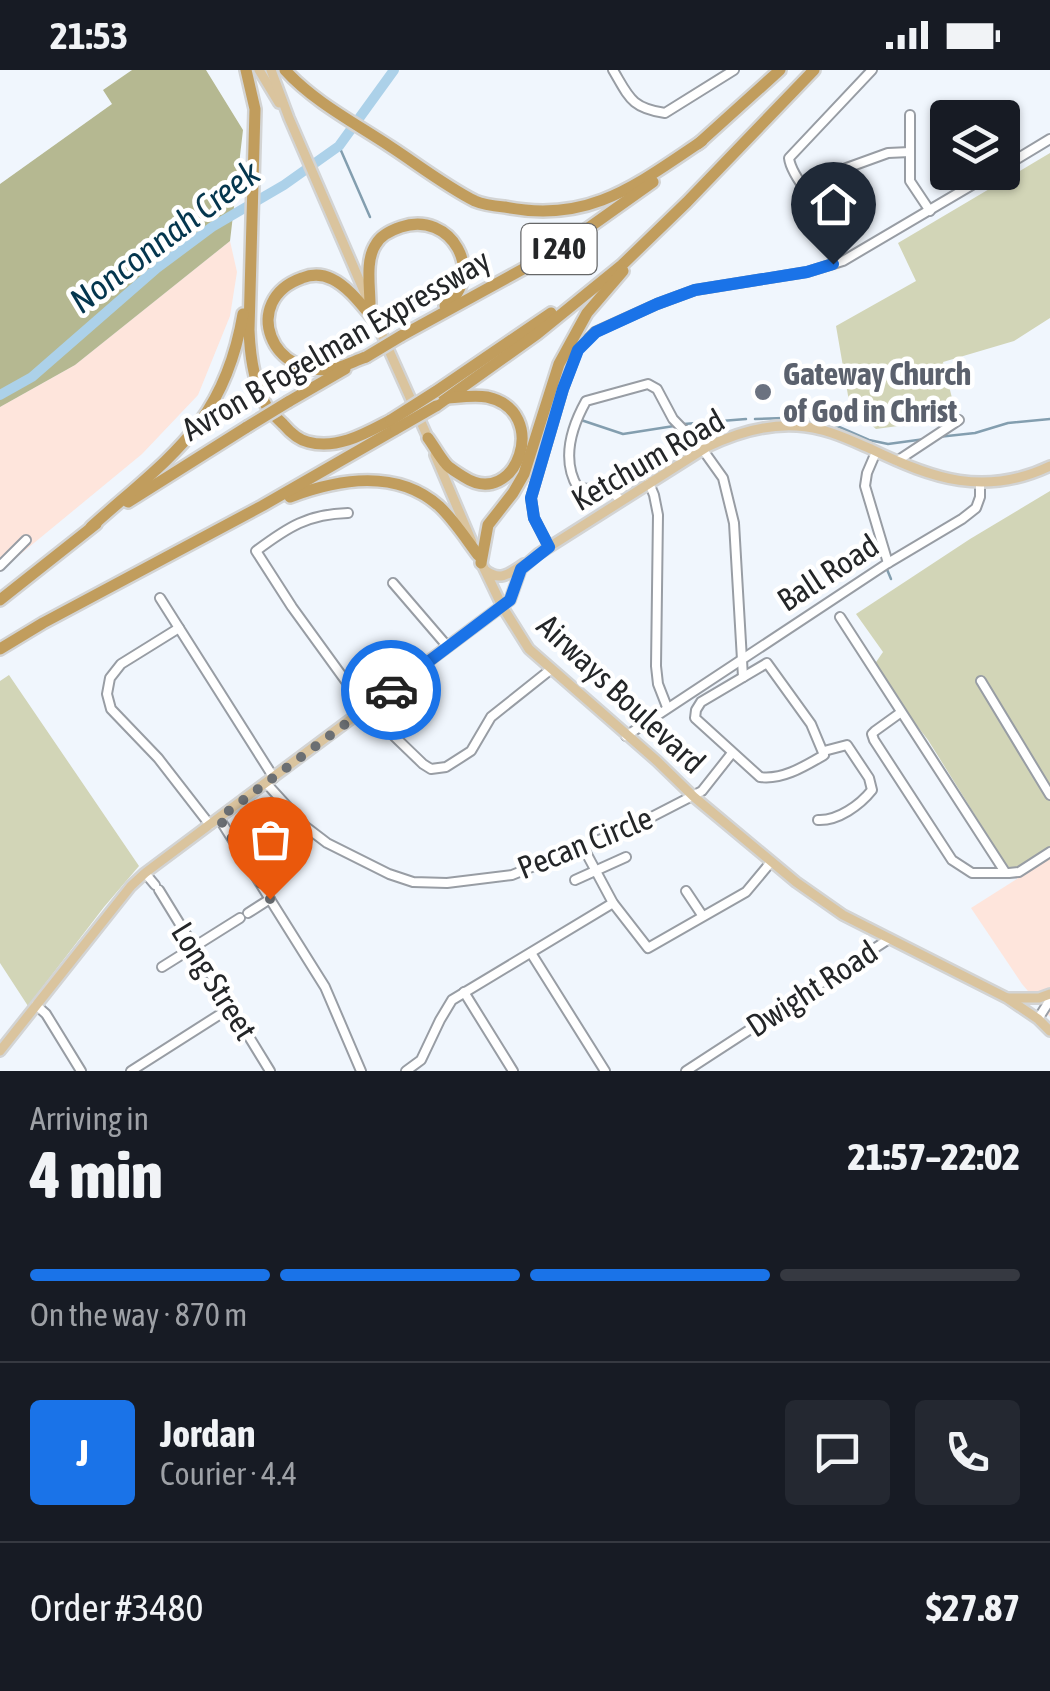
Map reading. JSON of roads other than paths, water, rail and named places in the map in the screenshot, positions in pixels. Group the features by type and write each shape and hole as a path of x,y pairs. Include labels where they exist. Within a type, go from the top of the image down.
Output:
{"highway":[{"path":"244,70 256,109 250,350 267,407 290,432 307,442 336,443 394,425"},
{"name":"I 240","path":"702,141 780,70"},
{"name":"I 240","path":"0,648 262,506 436,399 448,398 537,334 648,242 814,70"},
{"path":"275,72 477,202 532,213 606,201 702,141"},
{"name":"Avron B Fogelman Expressway","path":"0,600 92,527 193,459 401,336 556,252 702,141"},
{"path":"370,305 370,262 376,243 390,230 412,223 434,226 452,240 459,252 463,282 456,298 419,326"},
{"path":"481,562 488,524 524,474 558,364 587,312 648,242"},
{"path":"366,357 336,368 302,367 285,358 276,346 268,322 270,310 284,286 311,275 327,276 340,284 376,322"},
{"path":"92,527 174,454 203,421 230,370 249,276"},
{"path":"436,399 596,286"},
{"path":"428,438 447,466 474,484 501,480 516,465 523,446 522,427 511,412 486,397 448,398"},
{"path":"262,506 344,481 396,485 442,508 481,562"}],"main road":[{"path":"259,70 291,122"},
{"name":"Airways Boulevard","path":"275,72 291,122 376,322 481,562 526,646 694,797 796,882 843,915 1007,998 1050,1032"},
{"name":"Ketchum Road","path":"0,1051 145,873 510,600 521,569 528,562 702,450 742,432 801,426 823,430 938,477 980,483"},
{"path":"980,483 1026,477 1050,466"},
{"path":"481,562 496,577 504,577 528,562"},
{"path":"1007,998 1050,997"}],"street":[{"path":"613,70 630,98 643,110 664,113 734,70"},
{"path":"854,228 849,230 829,216 792,172 788,158 872,70"},
{"path":"910,115 910,181 930,211"},
{"path":"1020,157 1050,139"},
{"path":"841,170 888,153 910,152"},
{"path":"549,547 534,518 531,498 578,350 596,332 695,290 807,272 843,261 964,190"},
{"path":"621,502 612,491 581,489 573,480 568,458 572,431 586,402 642,385 653,386 673,419 723,478 734,523 744,677"},
{"path":"897,460 959,420"},
{"path":"876,452 865,486 885,565"},
{"path":"649,483 658,515 656,666 667,707"},
{"name":"Ball Road","path":"626,736 885,565 962,519 976,508 980,483"},
{"path":"348,514 318,515 282,531 256,551 366,709 423,764 431,770 446,767 471,751 492,717 550,670"},
{"path":"0,566 26,540"},
{"path":"393,582 448,647"},
{"name":"Pecan Circle","path":"160,598 270,781 306,827 327,843 389,874 414,882 447,883 512,874 636,825 694,797"},
{"path":"840,617 1005,872"},
{"path":"179,628 122,664 110,678 107,694 111,709 214,822 270,899 326,987 361,1071"},
{"path":"767,663 812,724 824,751 824,755 798,769 772,778 760,777 695,718 701,702 767,663"},
{"path":"981,681 1050,796"},
{"path":"900,713 872,734 952,860 972,873 1019,872 1050,852"},
{"path":"818,820 830,821 864,800 872,790 869,778 847,745 824,751"},
{"path":"694,797 732,754"},
{"path":"584,846 613,904 648,948 746,892 771,862"},
{"path":"575,880 626,857"},
{"name":"Long Street","path":"145,873 270,1071"},
{"path":"686,891 702,916"},
{"path":"162,967 270,899"},
{"path":"406,1071 422,1060 452,1000 613,904"},
{"name":"Dwight Road","path":"686,1071 888,939"},
{"path":"531,953 606,1071"},
{"path":"464,992 514,1071"},
{"path":"1038,1019 1050,997"},
{"path":"36,1005 46,1014 81,1071"},
{"path":"132,1071 230,1008"},
{"path":"1038,1019 1050,1011"}],"waterway":[{"name":"Nonconnah Creek","path":"0,395 32,377 157,268 212,227 284,185 339,146 394,70"},
{"path":"339,146 370,217"},
{"path":"755,419 784,418"},
{"path":"793,418 827,422"},
{"path":"684,424 746,419"},
{"path":"938,437 1050,419"},
{"path":"581,420 623,434 674,426"},
{"path":"830,423 888,444 925,439"},
{"path":"886,567 891,579"}],"place":[{"name":"Gateway Church of God in Christ","path":"763,392"}]}
